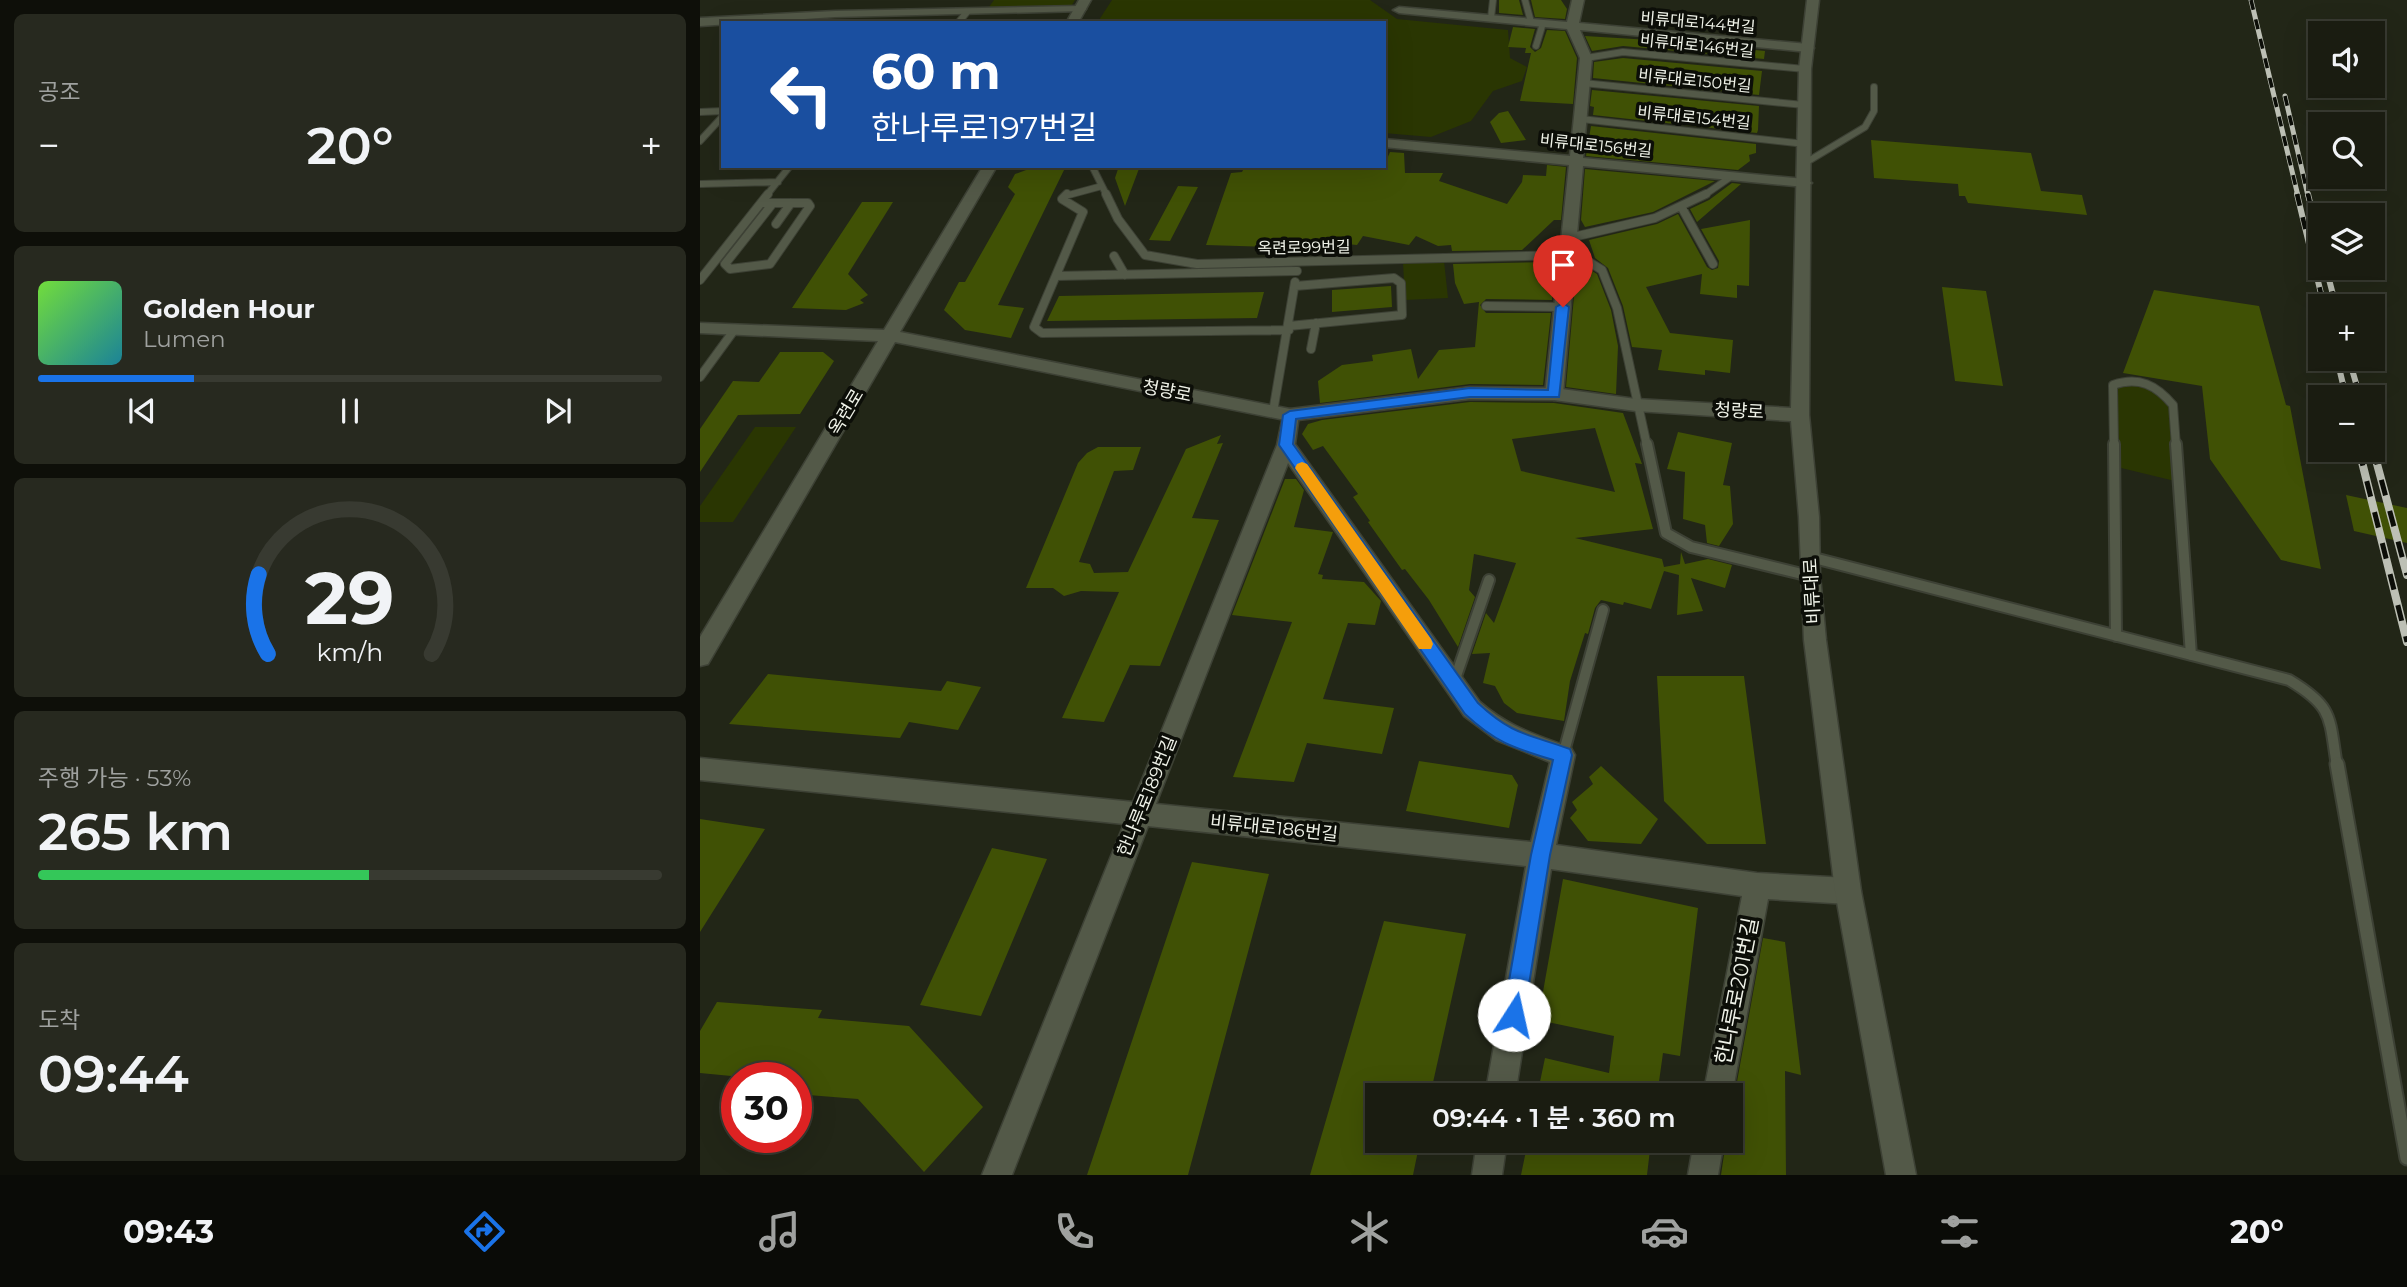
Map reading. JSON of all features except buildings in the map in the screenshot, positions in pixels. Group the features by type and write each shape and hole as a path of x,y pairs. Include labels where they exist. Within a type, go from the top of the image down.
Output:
{"street":[{"path":"967,12 975,0"},
{"path":"1554,394 1586,58 1572,26 1578,0"},
{"name":"비류대로","path":"1813,0 1804,105 1800,415 1809,517 1815,640 1848,891 1901,1175"},
{"path":"700,22 1083,5"},
{"path":"1073,21 1083,5"},
{"name":"비류대로144번길","path":"1402,5 1807,59"},
{"name":"비류대로156번길","path":"1386,143 1732,176 1805,163"},
{"name":"옥련로","path":"700,657 988,168"},
{"name":"청량로","path":"700,328 891,336 1282,414 1470,393 1554,394 1636,405 1800,415"},
{"name":"한나루로189번길","path":"997,1175 1286,445 1282,414"},
{"path":"1286,445 1472,709 1511,739 1563,755 1541,855 1502,1083"},
{"name":"비류대로186번길","path":"700,769 1541,855 1757,886 1848,891"},
{"name":"한나루로201번길","path":"1720,1083 1757,886"},
{"path":"1487,1175 1490,1153"},
{"path":"1703,1175 1707,1153"}],"lane":[{"path":"1491,18 1493,0"},
{"path":"1525,0 1537,22 1536,46"},
{"path":"960,21 967,12"},
{"name":"비류대로146번길","path":"1586,58 1623,52 1807,59"},
{"name":"비류대로150번길","path":"1583,83 1804,105"},
{"path":"1805,163 1865,127 1874,111 1874,87"},
{"path":"700,111 721,111"},
{"path":"700,141 721,119"},
{"name":"비류대로154번길","path":"1581,119 1805,163"},
{"path":"700,280 788,168"},
{"name":"옥련로99번길","path":"1093,168 1118,219 1146,255 1197,264 1298,266 1570,245 1672,213 1713,192 1732,176"},
{"path":"700,184 778,182"},
{"path":"1102,186 1068,193 1062,199 1083,212 1034,327 1042,333 1289,328 1402,315 1401,283 1394,278 1295,286"},
{"path":"761,203 773,203 808,203 810,206 770,264 730,269 725,264 773,203"},
{"path":"776,223 791,203"},
{"path":"1682,208 1713,264"},
{"path":"1570,245 1602,270 1617,308 1666,533 1691,547 1810,567 2116,636 2289,680 2314,695 2328,714 2407,1158"},
{"path":"1114,256 1125,275"},
{"path":"1056,276 1298,266 1289,328 1282,414"},
{"path":"1486,306 1563,307"},
{"path":"1311,349 1316,323"},
{"path":"700,377 735,329"},
{"path":"2116,636 2113,385 2126,380 2143,381 2161,390 2173,405 2191,655"},
{"path":"1453,684 1489,580"},
{"path":"1563,755 1603,610"}],"green space":[{"path":"994,0 1075,0 1072,5 989,7"},
{"path":"1112,0 1370,0 1397,19 1508,30 1510,58 1527,67 1522,81 1493,91 1471,121 1431,137 1386,133 1386,21 1098,21"},
{"path":"1444,261 1448,298 1405,300 1403,262"},
{"path":"2143,381 2173,405 2179,482 2113,466 2113,385"},
{"path":"755,427 796,427 733,522 700,522 700,506"}],"railway":[{"path":"2251,0 2298,196"},
{"path":"2285,96 2308,196"},
{"path":"2297,194 2321,294"},
{"path":"2308,194 2310,203"},
{"path":"2329,280 2333,294"},
{"path":"2340,371 2343,385"},
{"path":"2352,371 2357,385"},
{"path":"2362,462 2407,642"},
{"path":"2377,462 2407,575"}],"slow traffic":[{"path":"1302,468 1425,644"}],"route":[{"path":"1514,1015 1541,855 1563,755 1511,739 1490,726 1472,709 1286,445 1290,415 1470,393 1554,394 1563,307"}]}
